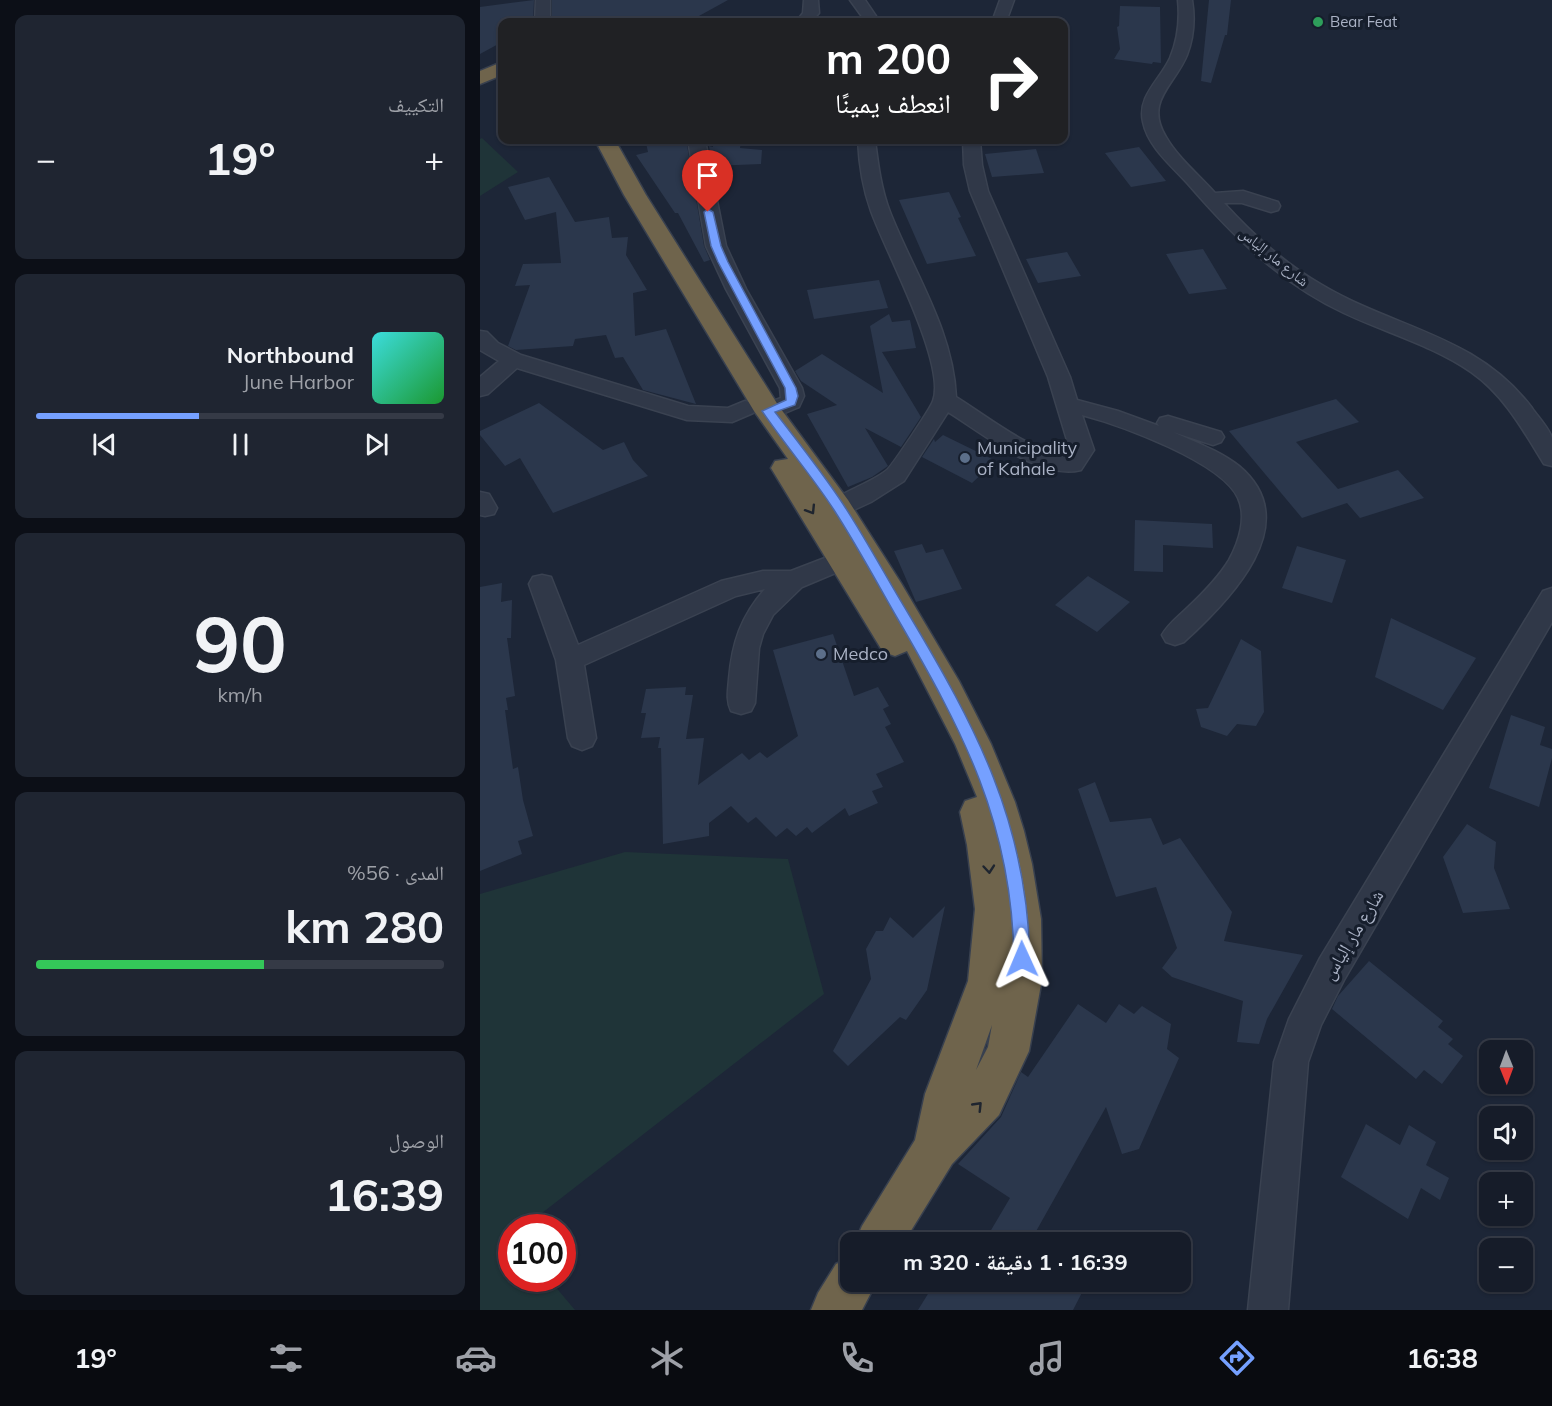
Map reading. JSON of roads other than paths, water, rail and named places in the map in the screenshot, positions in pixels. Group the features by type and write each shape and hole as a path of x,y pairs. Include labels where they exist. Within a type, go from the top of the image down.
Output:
{"highway":[{"path":"480,62 498,58"},
{"path":"480,78 498,71"},
{"path":"591,144 693,312 757,409 838,507 936,671 974,744 997,802 1013,864 1021,919 1022,979 1008,1051 984,1100 936,1148 884,1232"},
{"path":"608,144 843,560 915,676 954,746 973,792 987,845 994,909 988,981 946,1094 936,1148"},
{"path":"836,1310 847,1292"}],"street":[{"path":"543,0 543,18"},
{"path":"807,18 811,13 811,0"},
{"path":"857,0 870,18"},
{"path":"1000,18 1007,0"},
{"name":"شارع مار إلياس","path":"1185,0 1187,14 1182,50 1176,63 1155,91 1150,109 1151,120 1159,138 1212,202 1265,253 1312,287 1335,301 1440,346 1481,368 1521,410 1540,436 1552,458"},
{"path":"480,337 490,348 513,360 687,413 732,415 791,402 793,396 791,388 736,289 716,246 697,144"},
{"path":"838,507 863,496 896,475 945,400 944,373 938,344 880,210 871,175 867,144"},
{"path":"945,400 1041,457 1065,465 1077,460 1082,450 1069,405 980,191 973,165 972,144"},
{"path":"1212,202 1217,198 1243,197 1271,206"},
{"path":"480,389 513,360"},
{"path":"1069,405 1108,414 1195,451 1235,475 1251,499 1256,514 1252,535 1241,561 1204,609 1175,635"},
{"path":"1108,414 1130,413 1213,437"},
{"path":"741,703 744,651 750,631 762,608 793,580 843,560"},
{"path":"570,660 730,588 763,580 793,580"},
{"path":"542,585 570,660 582,738"},
{"name":"شارع مار إلياس","path":"1268,1310 1291,1062 1306,1019 1332,969 1455,760 1542,632 1552,598"}],"place":[{"name":"Bear Feat","path":"1318,22"},
{"name":"Municipality of Kahale","path":"965,458"},
{"name":"Medco","path":"821,654"}]}
